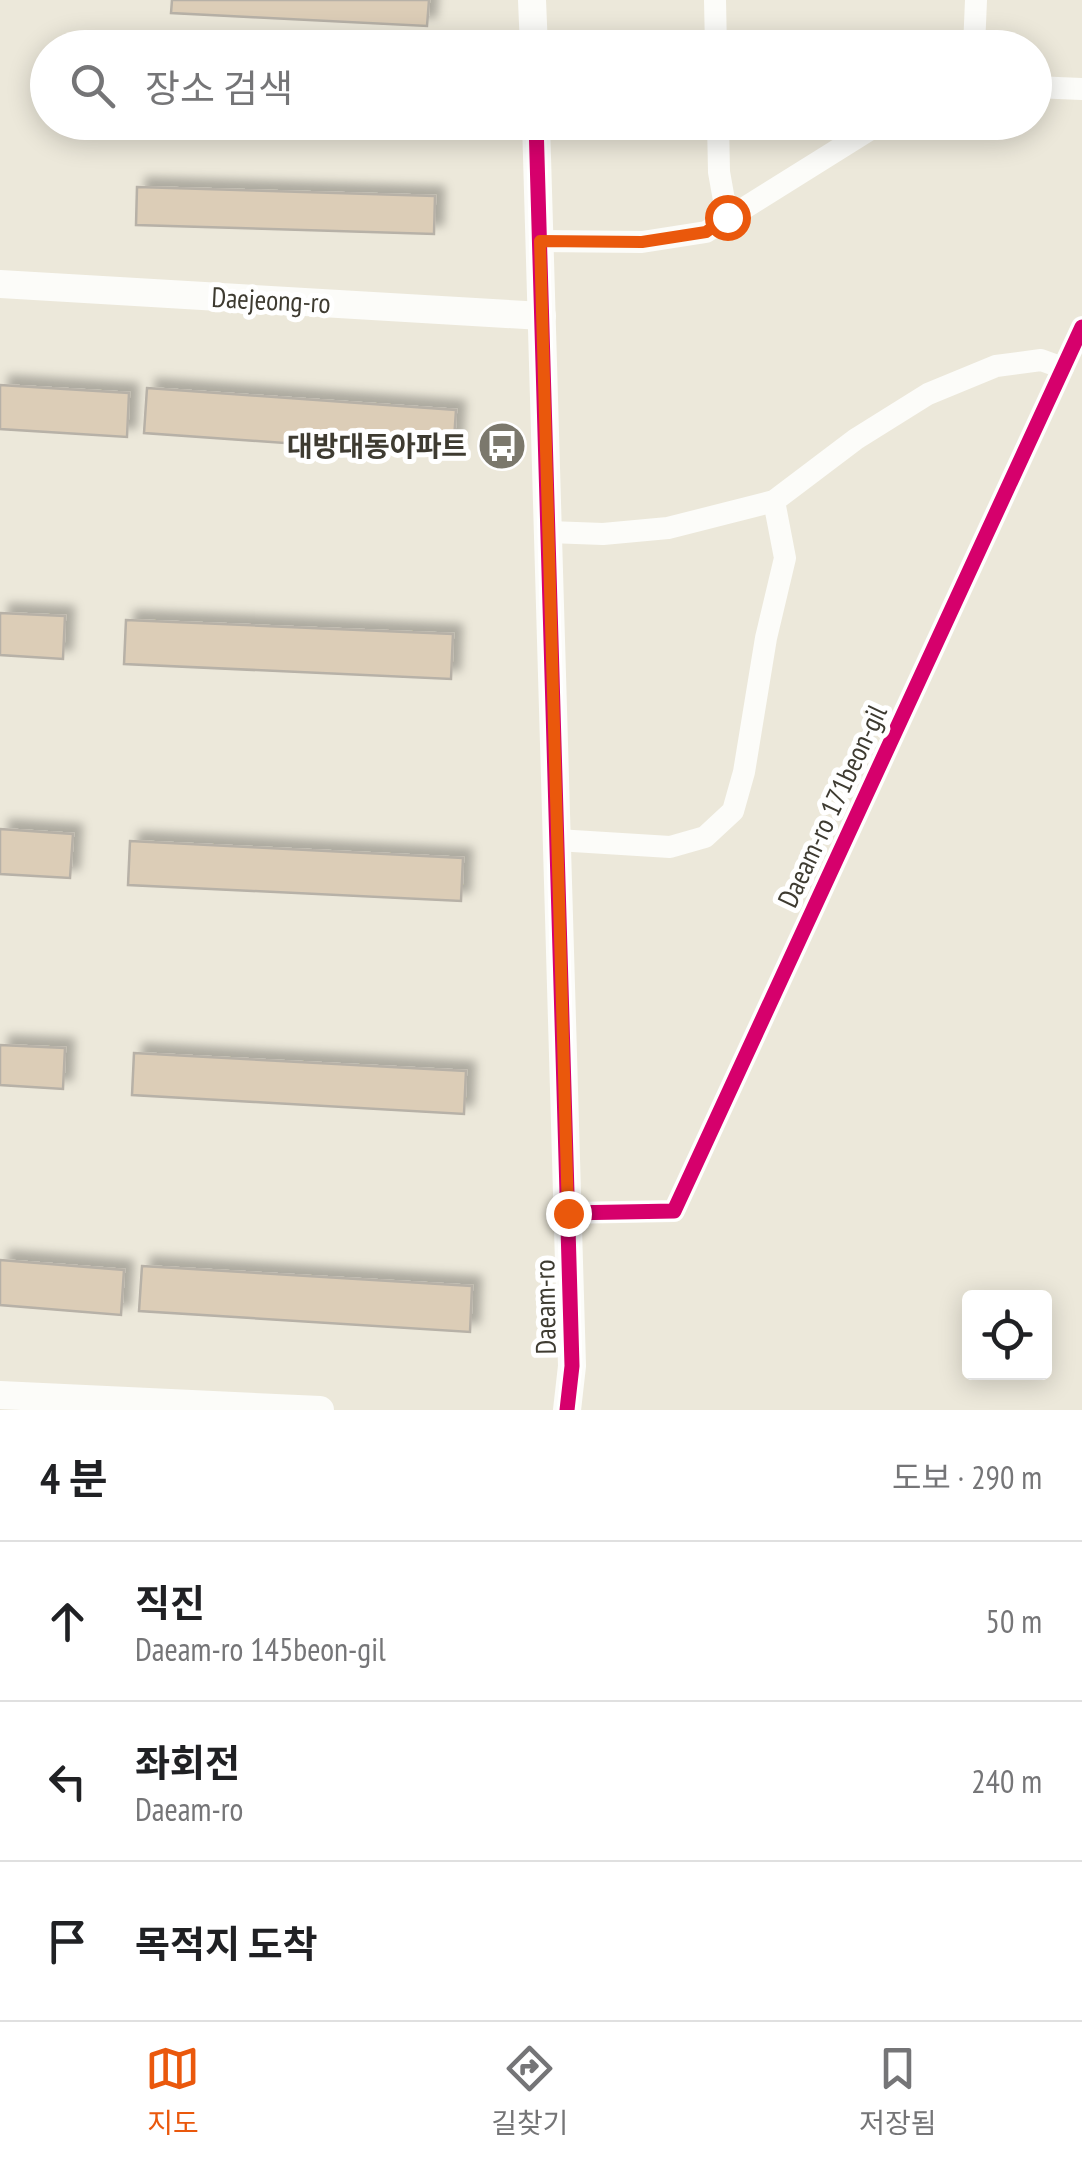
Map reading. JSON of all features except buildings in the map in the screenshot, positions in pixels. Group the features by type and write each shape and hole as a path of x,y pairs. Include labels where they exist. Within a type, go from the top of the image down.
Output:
{"street":[{"path":"532,0 533,30"},
{"path":"715,0 716,30"},
{"path":"975,30 976,0"},
{"path":"1052,88 1082,89"},
{"name":"Daeam-ro","path":"537,140 572,1366 567,1410"},
{"path":"718,140 727,217"},
{"path":"540,241 642,242 706,232 853,140"},
{"name":"Daejeong-ro","path":"0,284 542,316"},
{"name":"Daeam-ro 171beon-gil","path":"568,1213 674,1211 1082,326"},
{"path":"549,532 604,534 668,528 774,501 856,439 928,394 996,366 1041,360 1062,368"},
{"path":"557,840 670,847 705,837 733,811 744,772 766,638 786,558 774,501"},
{"path":"0,1395 320,1410"}],"cycle path":[{"path":"537,140 572,1366 567,1410"},
{"path":"568,1213 674,1211 1082,327"}],"place":[{"name":"대방대동아파트","path":"502,446"}],"route":[{"path":"568,1213 540,241 642,242 706,232 727,217"}]}
